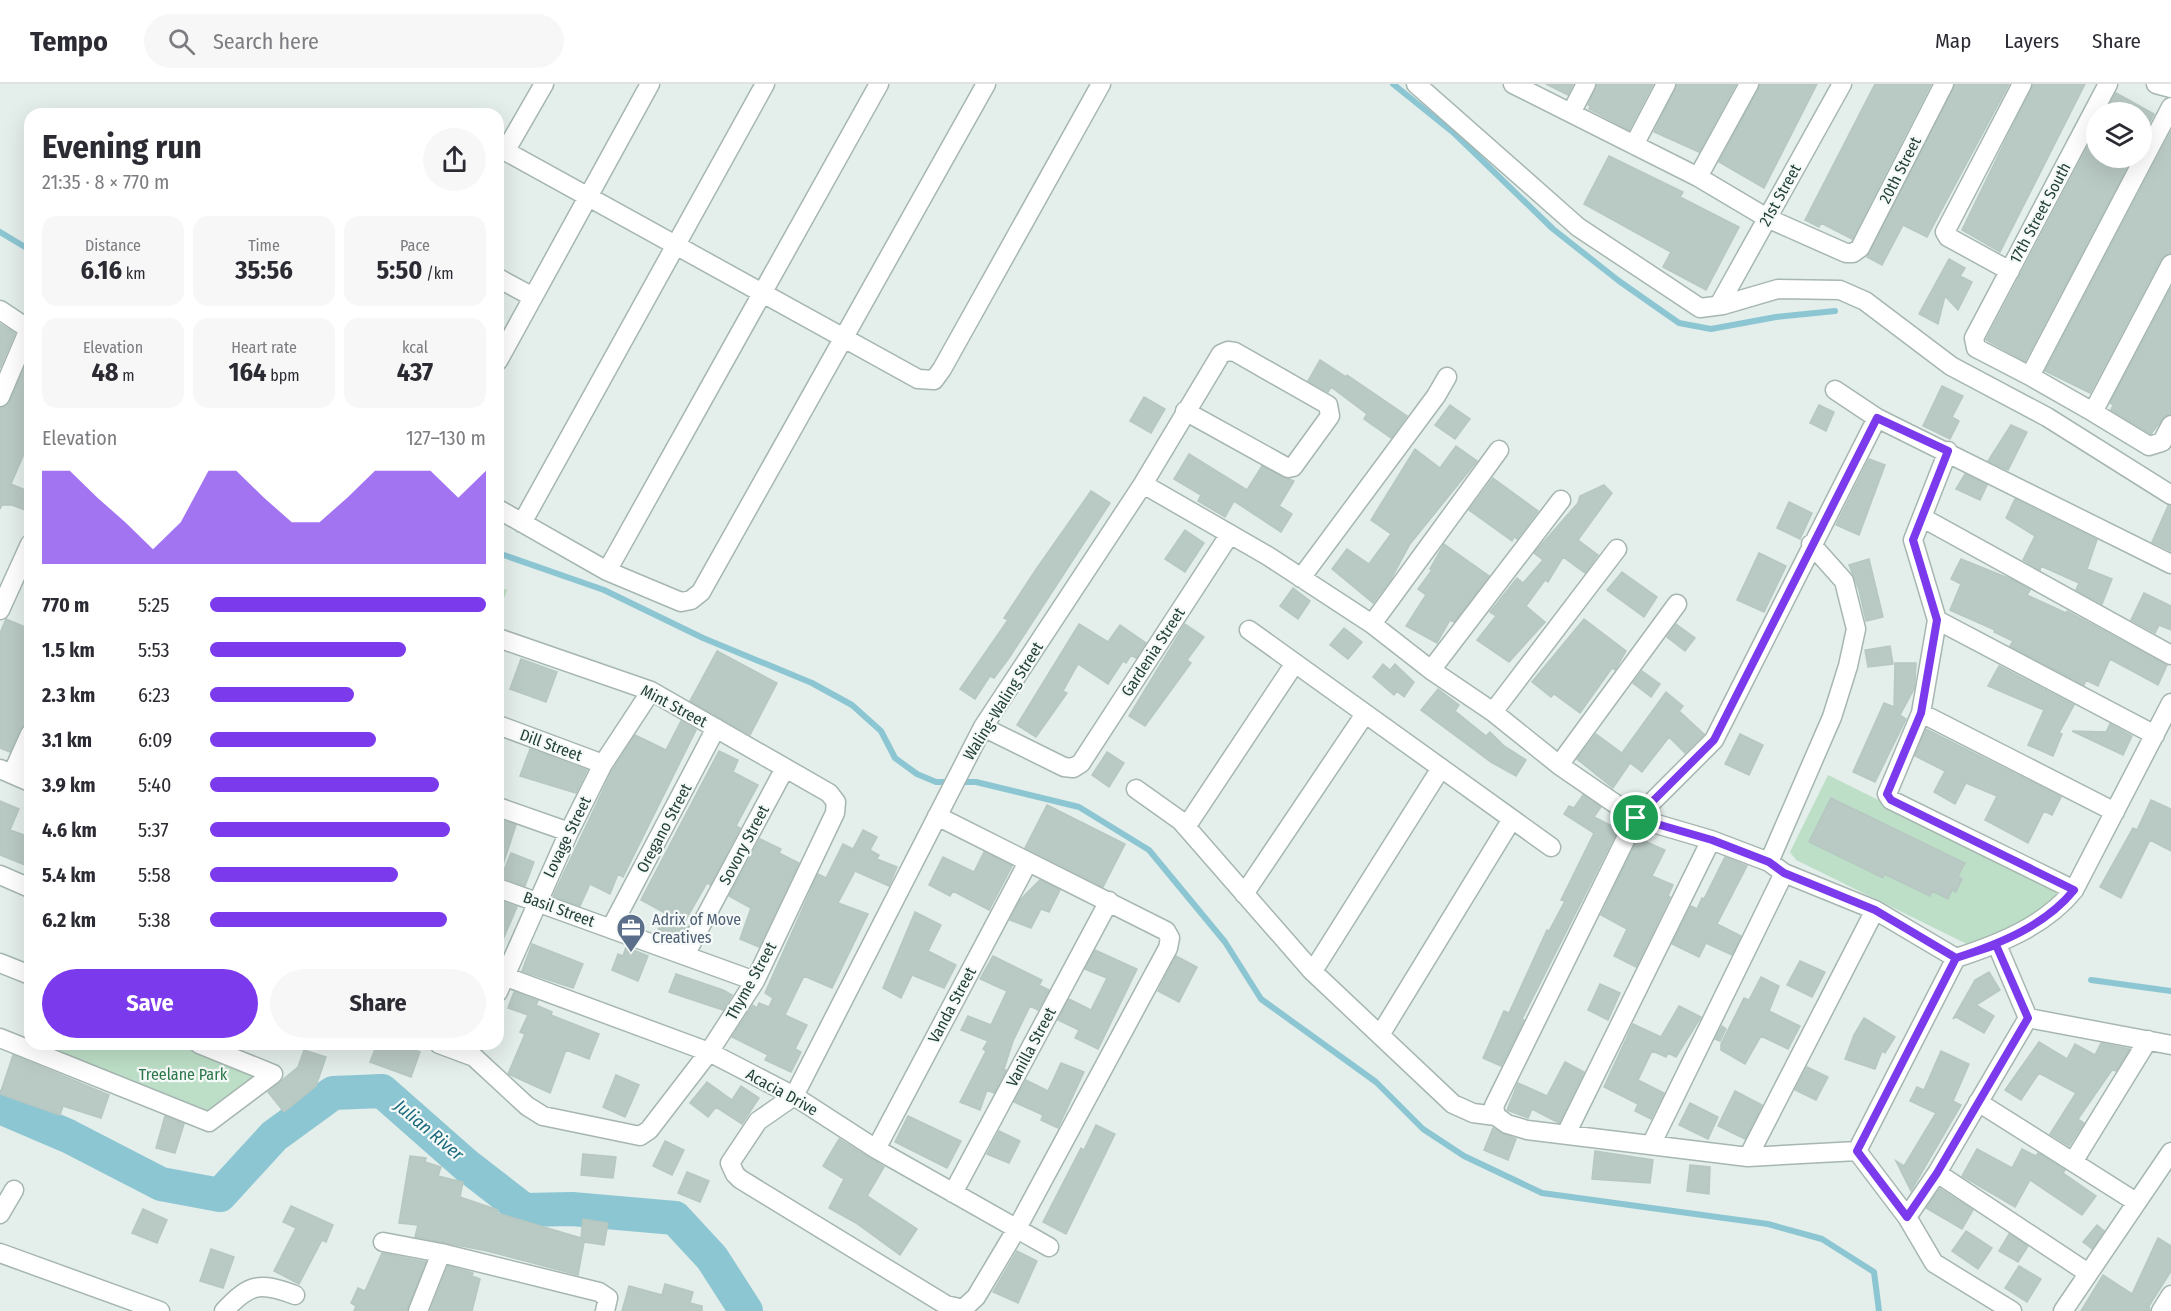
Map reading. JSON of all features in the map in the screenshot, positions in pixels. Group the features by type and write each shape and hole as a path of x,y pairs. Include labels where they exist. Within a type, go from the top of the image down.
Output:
{"street":[{"path":"504,145 544,84"},
{"path":"504,350 650,84"},
{"path":"522,523 765,84"},
{"path":"607,571 879,84"},
{"path":"504,512 607,571 681,603 691,600 700,592 986,84"},
{"path":"504,149 918,379 934,380 1101,84"},
{"path":"1416,84 1578,227 1700,308 1778,289 1840,290 1865,302 1951,366 2047,417 2171,495"},
{"path":"1513,84 1698,177 1767,218"},
{"path":"1571,113 1586,84"},
{"path":"1634,145 1666,84"},
{"path":"1698,177 1749,84"},
{"name":"21st Street","path":"1719,305 1842,84"},
{"name":"20th Street","path":"1767,218 1846,253 1853,253 1860,248 1944,84"},
{"path":"2010,271 1948,237 1945,232 2022,84"},
{"name":"17th Street South","path":"2030,376 1976,348 1974,338 2108,84"},
{"path":"2156,84 2171,88"},
{"path":"2171,108 2030,376 2149,446 2156,446 2162,442 2171,425"},
{"path":"2093,412 2171,264"},
{"path":"504,281 533,297"},
{"path":"0,310 24,327"},
{"path":"0,397 24,342"},
{"name":"Waling-Waling Street","path":"794,1096 983,727 1143,484 1185,411 1224,352 1235,352 1328,405 1330,416 1293,467 1288,468 1185,411"},
{"path":"1302,578 1436,396 1447,377"},
{"path":"1835,390 1877,418 1948,451 2171,564"},
{"path":"1497,1116 1494,1106 1636,818 1714,740 1877,418"},
{"path":"1372,624 1499,450"},
{"path":"1948,451 1913,540 1937,620 1921,713 1887,794 1891,800 2074,890"},
{"path":"1143,484 1302,578 1372,624 1431,670 1493,712 1559,765 1636,818 1712,840 1875,910 1956,958"},
{"path":"1431,670 1561,500"},
{"path":"1923,518 2171,655"},
{"name":"Gardenia Street","path":"983,727 1065,767 1073,768 1081,763 1230,534"},
{"path":"1651,1145 1777,868 1832,717 1848,666 1856,629 1844,581 1812,544"},
{"path":"1493,712 1617,549"},
{"path":"0,610 24,557"},
{"path":"1559,765 1677,604"},
{"path":"1937,620 2155,735"},
{"path":"1249,630 1551,847"},
{"name":"Mint Street","path":"504,640 651,691 829,794 836,802"},
{"path":"1186,827 1295,663"},
{"name":"Lovage Street","path":"504,972 568,832 603,764 651,691"},
{"path":"1857,1151 1956,958 1996,945 2058,910 2074,890 2171,703"},
{"path":"1921,713 2115,812"},
{"path":"1244,894 1365,714"},
{"name":"Dill Street","path":"504,727 603,764"},
{"name":"Oregano Street","path":"611,928 716,728"},
{"path":"24,744 6,772 24,780"},
{"name":"Sovory Street","path":"685,955 785,768"},
{"path":"1313,971 1441,768"},
{"path":"1136,789 1186,827 1313,971 1453,1104 1473,1113 1497,1116 1507,1124 1527,1130 1748,1157 1857,1151"},
{"name":"Thyme Street","path":"476,1050 527,1106 543,1116 632,1136 640,1136 649,1130 709,1052 755,981 835,813 836,802"},
{"path":"504,809 568,832"},
{"path":"794,1096 758,1121 730,1163 735,1174 946,1305 963,1309 970,1304 1016,1230 1168,948 1170,938 1166,931 1109,901 937,816"},
{"path":"1380,1035 1512,819"},
{"path":"1566,1134 1712,840"},
{"name":"Vanda Street","path":"876,1149 1029,862"},
{"path":"0,875 24,885"},
{"name":"Basil Street","path":"504,890 755,981"},
{"name":"Vanilla Street","path":"953,1193 1109,901"},
{"path":"1748,1157 1875,910"},
{"path":"1996,945 2028,1018"},
{"path":"0,963 24,973"},
{"name":"Acacia Drive","path":"504,982 709,1052 794,1096 876,1149 1049,1247"},
{"path":"2028,1018 2171,1045"},
{"path":"1907,1217 1937,1173 2028,1018"},
{"path":"0,1038 24,1044"},
{"path":"2073,1162 2148,1040"},
{"path":"53,1052 209,1122 273,1074 214,1050"},
{"path":"1978,1102 2136,1202"},
{"path":"1857,1151 1907,1217 1934,1263 2012,1311"},
{"path":"2063,1311 2171,1152"},
{"path":"1937,1173 2088,1273"},
{"path":"0,1214 14,1190"},
{"path":"383,1242 441,1253 599,1292 607,1304"},
{"path":"0,1253 160,1311"},
{"path":"417,1311 441,1253"},
{"path":"224,1311 242,1292 262,1285 295,1295"},
{"path":"2161,1311 2171,1295"}],"green space":[{"path":"1828,775 2053,887 2056,894 2054,902 1977,949 1796,860 1790,852"},
{"name":"Treelane Park","path":"58,1050 202,1050 263,1075 208,1115 57,1055"}],"building":[{"path":"1546,84 1573,84 1568,95"},
{"path":"1597,84 1653,84 1629,130 1589,109 1588,105"},
{"path":"1677,84 1736,84 1699,152 1654,132"},
{"path":"1760,84 1817,84 1764,188 1719,162"},
{"path":"1875,84 1931,84 1852,239 1821,223 1819,227 1805,220"},
{"path":"1955,84 2009,84 1927,237 1903,225 1882,265 1867,257"},
{"path":"2033,84 2085,84 2000,252 1962,230"},
{"path":"2116,93 2132,102 2111,102"},
{"path":"2171,131 2171,253 2161,259 2090,393 2045,371"},
{"path":"2086,150 2086,168 2127,168 2025,361 1986,340"},
{"path":"1609,156 1683,192 1680,197 1739,227 1706,290 1663,267 1671,252 1584,204"},
{"path":"1949,259 1965,268 1960,276 1972,282 1958,310 1945,296 1938,324 1919,314"},
{"path":"2171,288 2171,414 2165,416 2151,434 2111,410 2113,405 2110,403"},
{"path":"0,324 15,333 0,368"},
{"path":"1320,360 1346,377 1347,375 1407,416 1391,438 1364,419 1367,414 1331,387 1328,392 1308,381"},
{"path":"24,369 24,454 11,484 24,489 24,510 12,505 2,505 0,509 0,408 10,401"},
{"path":"1942,386 1963,396 1952,417 1959,421 1950,439 1923,426"},
{"path":"1144,397 1165,409 1151,433 1130,421"},
{"path":"1450,405 1470,419 1455,439 1435,425"},
{"path":"1819,405 1834,412 1826,431 1810,423"},
{"path":"2011,425 2027,432 2008,470 1988,461"},
{"path":"1456,446 1477,461 1410,544 1391,579 1373,603 1332,569 1347,549 1369,564 1391,534 1371,520 1415,449 1440,468"},
{"path":"1189,454 1247,490 1262,466 1294,481 1279,506 1292,514 1281,532 1234,501 1225,517 1198,501 1201,495 1174,479"},
{"path":"1869,459 1885,465 1859,535 1836,525"},
{"path":"1965,474 1987,485 1980,500 1956,489"},
{"path":"1493,478 1538,511 1517,539 1514,537 1512,541 1469,510"},
{"path":"1604,485 1612,493 1578,540 1598,555 1585,573 1563,557 1548,582 1545,580 1526,606 1545,622 1509,662 1477,640 1496,616 1490,612 1517,578 1523,583 1543,560 1534,553 1578,503 1580,496"},
{"path":"1091,491 1110,503 1009,658 994,678 990,676 975,699 960,689 1008,620 1004,618 1037,568"},
{"path":"2015,499 2097,540 2087,569 2112,579 2102,604 2076,590 2079,583 2041,566 2040,570 2023,560 2035,536 2006,518"},
{"path":"1789,502 1812,513 1800,539 1777,528"},
{"path":"2168,506 2171,506 2171,551 2152,542"},
{"path":"1185,530 1204,543 1185,572 1165,559"},
{"path":"1444,544 1489,576 1454,622 1450,620 1437,643 1406,626 1426,595 1418,589 1432,570 1430,569"},
{"path":"1759,553 1786,566 1764,612 1737,600"},
{"path":"1869,559 1883,617 1866,621 1859,590 1849,565"},
{"path":"1961,559 2013,580 2030,590 2027,595 2066,613 2067,611 2167,665 2158,685 2110,659 2098,686 2086,680 2084,685 2010,646 2013,641 1994,632 1995,630 1950,610 1961,584 1951,579"},
{"path":"1622,572 1657,597 1644,617 1607,590"},
{"path":"1293,588 1310,601 1298,619 1280,606"},
{"path":"2144,593 2171,606 2171,630 2159,625 2155,633 2131,620"},
{"path":"6,619 24,626 24,727 20,729 10,752 0,748 0,633"},
{"path":"1584,619 1626,651 1615,670 1612,668 1580,713 1554,694 1551,697 1532,682"},
{"path":"1079,624 1108,642 1120,625 1146,643 1136,658 1131,655 1126,663 1123,661 1108,684 1078,664 1063,691 1067,693 1036,737 1017,725"},
{"path":"1185,624 1204,637 1187,660 1191,663 1145,726 1129,716"},
{"path":"1676,624 1695,638 1685,651 1667,637"},
{"path":"1344,628 1362,642 1348,659 1330,645"},
{"path":"1890,646 1893,664 1868,667 1865,650"},
{"path":"717,651 777,683 750,735 690,701"},
{"path":"521,659 557,672 546,702 510,689"},
{"path":"1895,663 1916,663 1914,689 1900,715 1906,719 1875,782 1853,772 1884,703 1894,707"},
{"path":"1383,664 1390,670 1395,664 1414,682 1404,697 1397,691 1394,695 1373,677"},
{"path":"1999,666 2074,705 2059,733 2062,734 2053,756 2028,745 2044,710 1988,686"},
{"path":"1642,671 1660,684 1651,697 1633,683"},
{"path":"1438,689 1459,705 1455,711 1486,736 1490,732 1504,746 1526,760 1516,776 1491,762 1421,710"},
{"path":"1666,692 1683,706 1679,711 1704,734 1685,753 1669,737 1642,772 1630,763 1613,788 1577,759 1596,734 1622,753"},
{"path":"681,721 696,730 623,877 618,874 610,894 590,884 580,906 553,896 612,771 635,735 666,750"},
{"path":"2110,724 2132,736 2123,755 2072,731 2106,732"},
{"path":"1926,729 2061,797 2052,815 2044,811 2028,843 1985,820 1997,796 1966,783 1955,804 1934,792 1945,771 1915,756"},
{"path":"1740,734 1763,745 1749,775 1725,764"},
{"path":"530,749 587,770 576,793 520,776"},
{"path":"719,751 738,760 733,772 758,785 736,826 740,828 710,885 707,883 684,923 688,925 679,941 658,930 667,914 641,900"},
{"path":"1107,752 1124,763 1109,787 1092,775"},
{"path":"1583,795 1601,807 1594,817 1618,829 1522,1019 1524,1020 1501,1066 1483,1058 1504,1011 1509,1013 1547,930 1549,931 1565,901 1561,900 1594,833 1564,814 1569,806 1574,808"},
{"path":"1831,798 1965,863 1958,876 1962,879 1956,892 1952,890 1948,899 1932,891 1930,896 1884,874 1883,878 1809,842"},
{"path":"2151,800 2171,809 2171,851 2150,840 2121,898 2100,887 2133,828 2137,830"},
{"path":"0,801 19,809 10,830 24,835 24,865 0,855"},
{"path":"1047,805 1125,844 1103,887 1025,848"},
{"path":"504,821 516,825 504,862"},
{"path":"863,830 877,837 870,850 879,855 877,859 897,867 889,886 855,871 838,903 868,914 832,988 804,976 785,1015 807,1025 795,1049 801,1052 791,1072 765,1060 768,1055 732,1037 753,1005 757,1008 759,1003 769,1007 773,998 765,993 818,874 826,878 843,844 853,849"},
{"path":"1638,838 1665,850 1652,876 1673,885 1668,896 1670,897 1636,967 1614,956 1627,929 1601,915"},
{"path":"760,839 781,849 779,853 799,863 759,947 740,939 751,908 729,896"},
{"path":"984,852 1012,866 989,910 953,891 950,896 929,885 943,857 974,872"},
{"path":"511,853 534,862 525,886 504,878 504,870"},
{"path":"1725,857 1747,866 1717,924 1741,936 1732,955 1706,943 1699,957 1672,944 1691,906 1697,909 1702,898 1704,899"},
{"path":"1040,880 1060,890 1049,912 1041,909 1031,928 1010,920 1020,900"},
{"path":"504,902 517,907 504,937"},
{"path":"915,912 941,925 928,951 956,965 944,988 912,975 901,998 883,988"},
{"path":"532,944 583,964 573,988 522,971"},
{"path":"626,947 648,956 638,981 612,970 618,954 623,956"},
{"path":"1095,950 1137,969 1098,1049 1075,1038 1079,1030 1058,1020 1069,999 1091,1010 1107,978 1085,969"},
{"path":"993,956 1042,980 1039,985 1049,990 1038,1010 1030,1006 1013,1041 1004,1069 1006,1070 994,1093 987,1090 980,1110 960,1102 986,1051 983,1049 988,1041 961,1030 968,1016 991,1025 1007,991 980,979"},
{"path":"1176,956 1197,967 1179,1002 1158,991"},
{"path":"1800,961 1825,972 1812,997 1787,985"},
{"path":"1989,972 2000,990 1976,1005 1994,1016 1984,1033 1956,1017 1953,1019 1975,980"},
{"path":"676,974 732,995 723,1010 669,992"},
{"path":"1761,977 1779,986 1769,1011 1800,1026 1788,1049 1761,1036 1745,1064 1721,1050 1721,1044 1744,998 1749,1000"},
{"path":"1600,984 1620,993 1608,1020 1588,1010"},
{"path":"514,992 538,1001 536,1005 552,1012 551,1015 599,1034 589,1059 566,1050 550,1093 508,1074 525,1034 520,1032 528,1015 508,1008"},
{"path":"1679,1006 1701,1017 1676,1057 1668,1053 1666,1057 1652,1051 1638,1080 1664,1093 1651,1119 1635,1111 1638,1104 1604,1087 1633,1024 1661,1037"},
{"path":"1864,1018 1895,1037 1885,1053 1882,1051 1875,1069 1845,1059 1854,1035"},
{"path":"1722,1026 1726,1029 1720,1041 1715,1039"},
{"path":"2039,1042 2067,1059 2075,1044 2095,1055 2101,1043 2130,1049 2116,1071 2112,1070 2078,1119 2084,1123 2069,1146 2050,1134 2076,1093 2039,1073 2021,1100 2005,1090"},
{"path":"304,1050 326,1057 316,1086 284,1112 268,1092 298,1067"},
{"path":"375,1050 420,1052 411,1077 370,1062"},
{"path":"1941,1051 1969,1064 1953,1101 1961,1105 1911,1191 1896,1161 1904,1166 1936,1113 1910,1101 1917,1087 1924,1090"},
{"path":"13,1055 109,1095 101,1118 63,1106 60,1115 0,1094"},
{"path":"1565,1062 1584,1072 1559,1123 1532,1109 1528,1118 1507,1110 1518,1083 1547,1096"},
{"path":"1061,1063 1084,1072 1058,1128 1041,1120 1043,1115 1014,1102 1026,1080 1048,1091"},
{"path":"1807,1067 1828,1077 1816,1100 1795,1090"},
{"path":"616,1075 639,1085 625,1117 603,1107"},
{"path":"707,1082 732,1100 741,1086 759,1098 742,1124 716,1107 708,1117 690,1103"},
{"path":"1735,1091 1762,1105 1745,1139 1718,1126"},
{"path":"1690,1103 1718,1117 1708,1139 1679,1125"},
{"path":"165,1116 184,1124 175,1153 156,1148"},
{"path":"908,1116 961,1141 947,1168 895,1142"},
{"path":"1096,1125 1115,1134 1066,1234 1043,1222 1081,1148 1084,1150"},
{"path":"1493,1128 1516,1139 1508,1160 1484,1150"},
{"path":"999,1131 1020,1141 1009,1163 987,1154"},
{"path":"839,1139 884,1167 867,1196 917,1229 900,1255 856,1223 829,1208 844,1179 823,1166"},
{"path":"665,1141 684,1150 672,1175 653,1166"},
{"path":"1977,1149 2012,1168 2022,1149 2036,1156 2038,1153 2065,1170 2063,1173 2096,1196 2082,1215 2030,1180 2015,1207 1962,1176"},
{"path":"1595,1151 1653,1160 1650,1183 1592,1179"},
{"path":"583,1154 616,1157 613,1178 581,1175"},
{"path":"410,1156 426,1158 425,1162 441,1167 438,1176 463,1182 460,1197 498,1210 497,1213 581,1238 583,1219 608,1223 604,1245 584,1242 578,1275 487,1251 415,1237 418,1225 399,1223"},
{"path":"1690,1165 1710,1167 1709,1194 1687,1191"},
{"path":"687,1172 709,1181 700,1202 678,1193"},
{"path":"1940,1189 1973,1210 1962,1229 1926,1208"},
{"path":"291,1206 333,1225 326,1242 322,1240 299,1284 274,1271 296,1228 283,1222"},
{"path":"143,1209 167,1220 157,1243 132,1233"},
{"path":"2097,1225 2104,1231 2092,1249 2083,1242"},
{"path":"1966,1231 1992,1248 1978,1269 1952,1251"},
{"path":"2009,1234 2028,1246 2018,1262 1999,1251"},
{"path":"2158,1238 2171,1246 2171,1271 2149,1306 2150,1311 2081,1311 2103,1275 2132,1294"},
{"path":"211,1249 234,1257 223,1288 200,1281"},
{"path":"1017,1251 1037,1261 1018,1303 993,1292"},
{"path":"382,1253 426,1262 407,1311 354,1311 356,1306 351,1303 358,1288 365,1291"},
{"path":"448,1266 473,1273 472,1276 480,1279 472,1311 430,1311"},
{"path":"2019,1266 2041,1279 2027,1302 2005,1288"},
{"path":"665,1284 693,1292 690,1303 702,1306 702,1311 622,1311 629,1286 662,1295"}],"waterway":[{"path":"1393,84 1455,134 1553,229 1619,281 1679,323 1711,329 1776,317 1835,311"},
{"path":"0,232 24,246"},
{"path":"504,555 604,590 703,638 812,683 852,705 881,731 895,758 917,774 936,782 976,782 1079,807 1149,850 1225,942 1261,999 1376,1082 1423,1129 1464,1156 1542,1193 1768,1224 1822,1239 1874,1272 1879,1311"},
{"path":"2091,980 2171,991"},
{"name":"Julian River","path":"0,1107 68,1136 161,1184 220,1195 274,1136 333,1093 382,1091 466,1165 524,1210 572,1209 675,1218 712,1258 746,1311"}],"place":[{"name":"Adrix of Move Creatives","path":"631,954"}],"route":[{"path":"1636,818 1712,840 1769,862 1784,873 1875,910 1956,958 1996,945 2028,1018 1937,1173 1907,1217 1857,1151 1956,958 1996,945 2058,910 2074,890 1891,800 1887,794 1921,713 1937,620 1913,540 1948,451 1877,418 1714,740 1636,818"}]}
